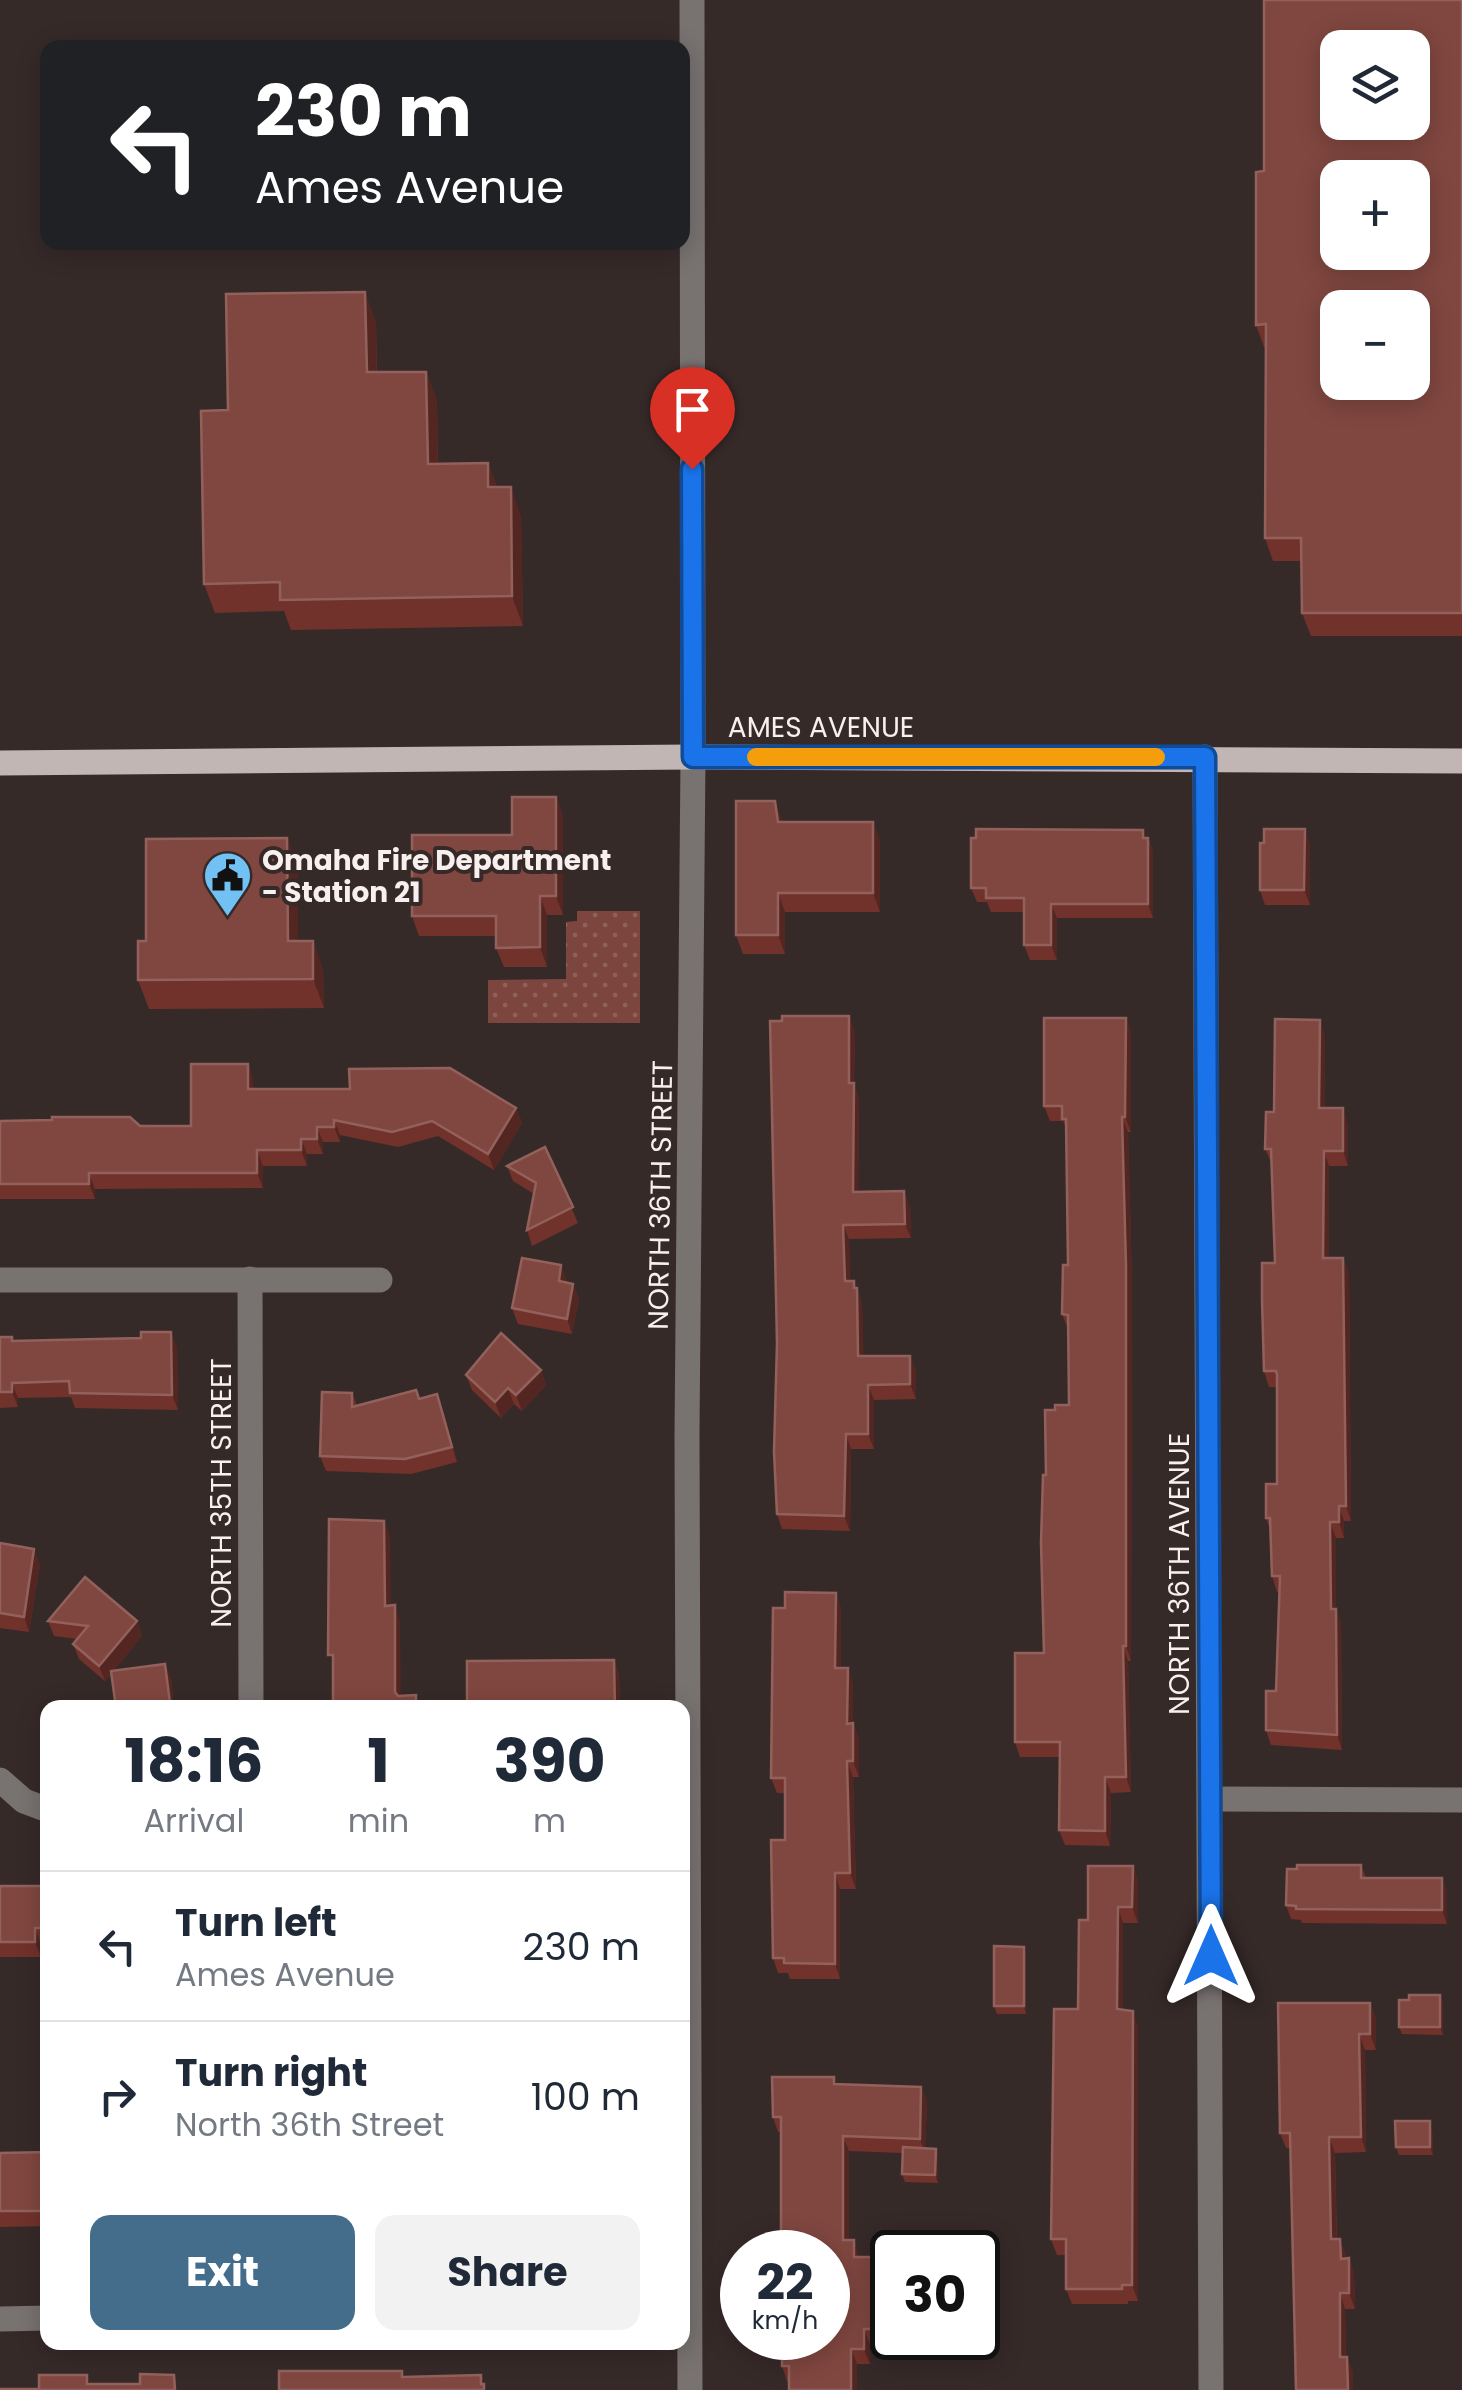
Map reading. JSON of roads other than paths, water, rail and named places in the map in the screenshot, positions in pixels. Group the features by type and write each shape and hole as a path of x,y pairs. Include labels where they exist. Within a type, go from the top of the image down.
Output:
{"main road":[{"name":"AMES AVENUE","path":"0,763 693,757 1462,761"}],"street":[{"name":"NORTH 36TH STREET","path":"686,1700 693,757 692,0"},
{"name":"NORTH 36TH AVENUE","path":"1205,757 1212,2390"},
{"name":"NORTH 35TH STREET","path":"250,1279 252,1700"},
{"path":"0,1280 380,1280"},
{"path":"0,1780 24,1801 40,1807"},
{"path":"1210,1799 1462,1800"},
{"path":"0,2318 40,2318"},
{"name":"NORTH 36TH STREET","path":"688,2350 690,2390"}],"place":[{"name":"Omaha Fire Department - Station 21","path":"227,918"}]}
